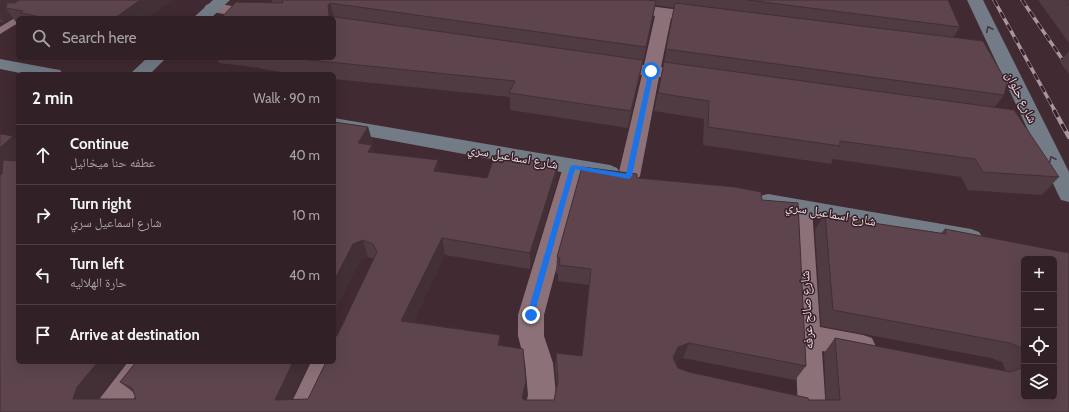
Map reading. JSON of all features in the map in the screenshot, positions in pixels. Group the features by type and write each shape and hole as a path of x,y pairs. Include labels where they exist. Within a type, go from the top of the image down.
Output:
{"street":[{"path":"568,0 719,20"},
{"name":"شارع حلوان","path":"975,0 994,55 1028,125 1069,194"},
{"path":"212,9 265,16"},
{"path":"651,71 664,12"},
{"path":"141,72 155,60"},
{"path":"0,64 43,72"},
{"path":"597,64 706,79"},
{"name":"شارع اسماعيل سري","path":"336,124 637,178 651,71"},
{"path":"538,412 542,395 539,363 531,336 531,315 573,167"},
{"name":"شارع اسماعيل سري","path":"746,198 992,242"},
{"name":"شارع صالح عرفه","path":"801,208 807,336 804,402"},
{"path":"807,336 884,351"},
{"path":"119,410 143,364"},
{"path":"301,412 323,364"}],"lane":[{"path":"0,31 16,20"}],"building":[{"path":"19,0 140,0 118,16 36,16 20,13 23,11 6,8 7,3 15,3"},
{"path":"282,0 656,1 646,47 330,3 328,5 329,16 223,16 236,2 283,3"},
{"path":"747,0 948,0 960,27"},
{"path":"675,3 983,41 1007,83 1004,95 666,49"},
{"path":"336,17 643,60 631,111 509,93 515,81 310,60 336,60"},
{"path":"664,62 1014,110 1059,177 983,172 975,159 840,141 840,146 708,127 709,101 658,93"},
{"path":"336,122 368,127 358,143 372,145 368,152 438,160 434,171 487,178 495,155 558,164 530,253 442,238 401,321 500,335 498,345 523,349 526,381 522,398 524,400 554,400 558,381 556,353 582,356 591,269 559,265 560,258 557,257 582,167 637,174 637,178 735,187 761,192 762,200 798,203 806,366 689,343 678,347 673,358 678,368 689,372 808,398 809,400 840,400 835,338 1010,372 1021,368 1021,400 1057,400 1057,256 1021,256 1021,348 1010,343 833,310 825,213 873,223 946,234 945,229 1069,253 1069,412 0,412 0,176 2,174 3,160 16,161 16,364 96,364 77,387 73,399 136,399 132,388 120,382 134,364 292,364 275,400 308,399 325,364 336,364 336,336 377,252 373,244 363,240 353,244 336,277"},
{"path":"0,134 13,136 0,148"}],"railway":[{"path":"994,0 1055,111"},
{"path":"1022,0 1069,69"},
{"path":"1054,110 1069,137"}],"route":[{"path":"531,315 573,167 629,176 651,71"}]}
